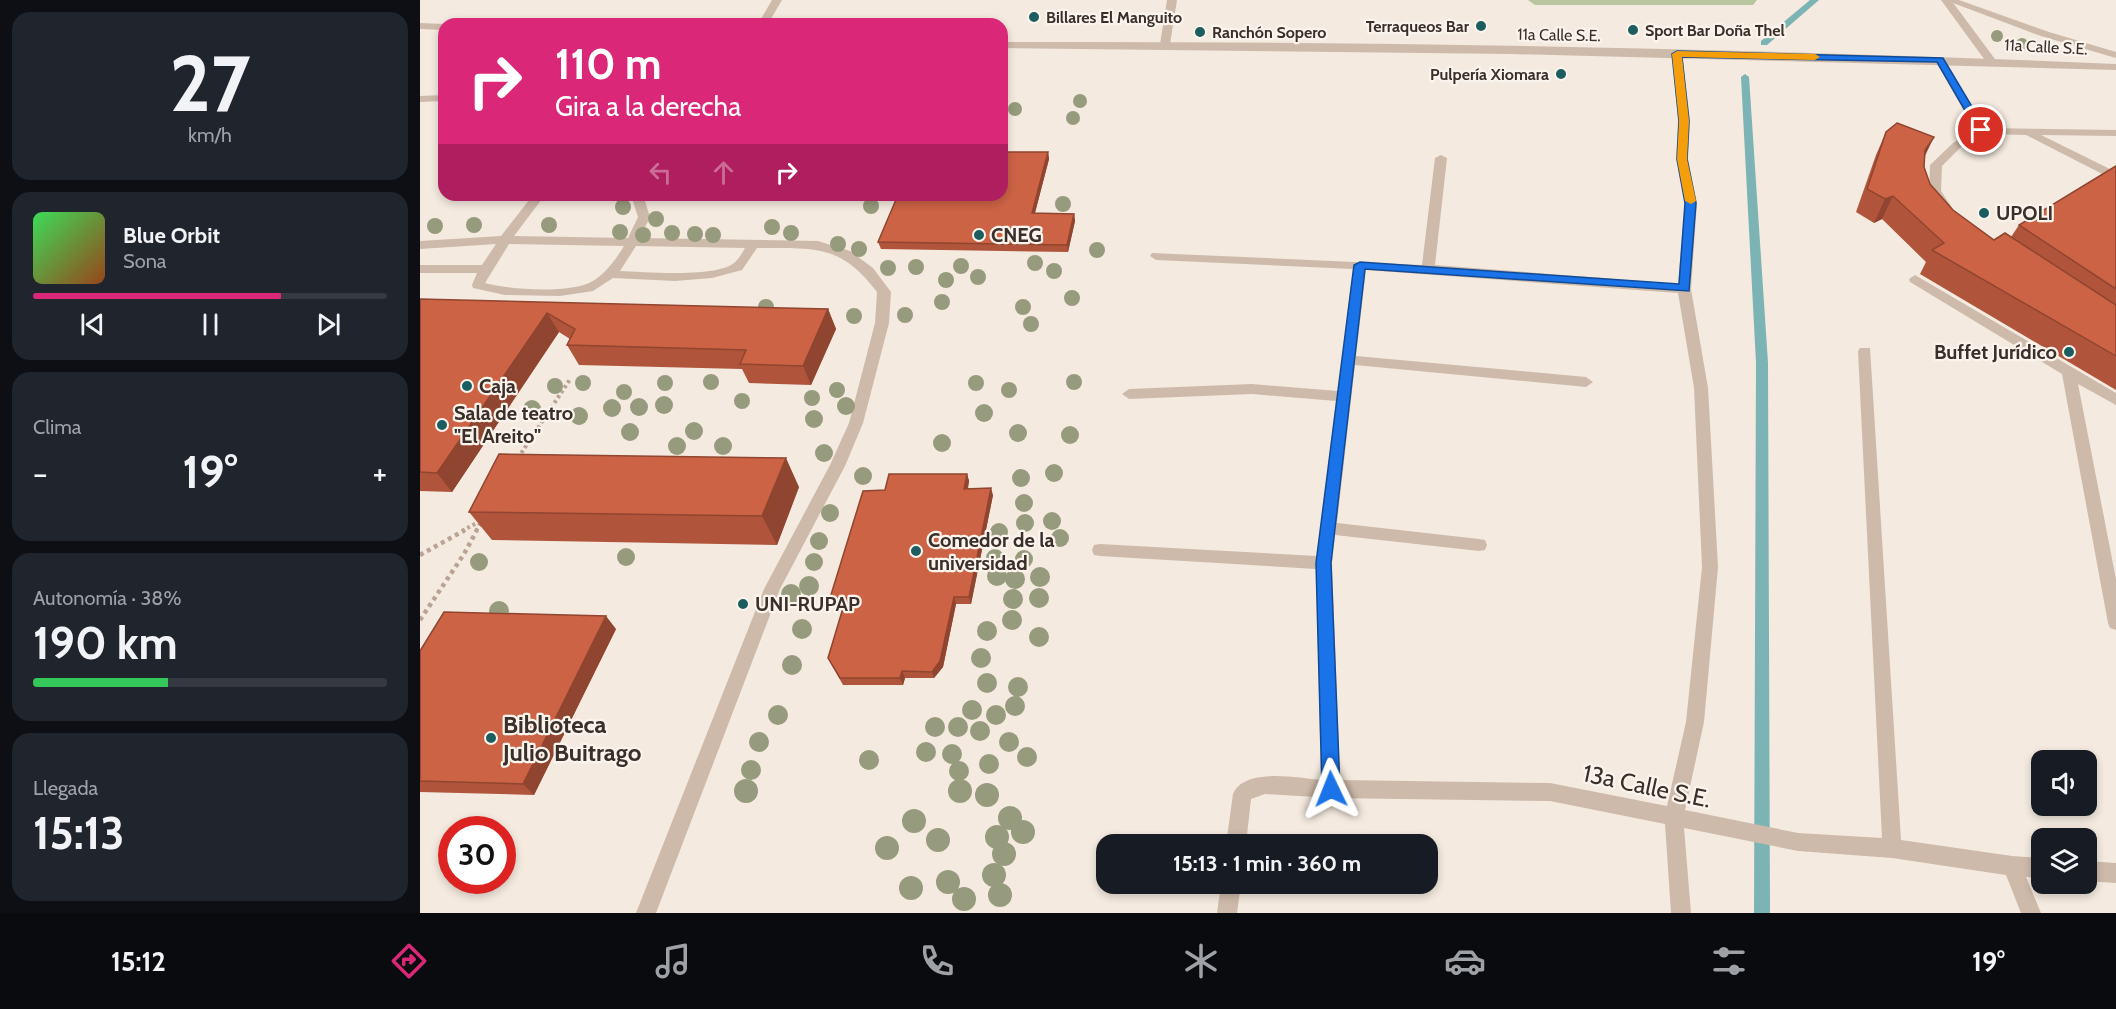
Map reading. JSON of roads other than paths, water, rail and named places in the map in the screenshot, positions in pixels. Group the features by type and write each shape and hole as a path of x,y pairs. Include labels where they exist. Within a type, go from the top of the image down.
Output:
{"street":[{"path":"766,18 777,0"},
{"path":"1165,44 1172,0"},
{"path":"1948,0 2044,34 2116,55"},
{"path":"1948,0 1991,61"},
{"path":"420,26 438,27"},
{"name":"11a Calle S.E.","path":"1008,45 1165,44 1677,54 1991,61 2116,67"},
{"path":"1677,54 1684,121 1682,159 1691,203 1684,289 1701,388 1710,567 1695,722 1674,818 1681,913"},
{"path":"1940,60 1981,130"},
{"path":"420,99 438,98"},
{"path":"1950,214 1935,191 1936,165 1957,145 1981,130 2116,133"},
{"path":"2026,132 2116,177"},
{"path":"1428,269 1441,158"},
{"path":"534,201 504,240 485,269 478,285 502,291 575,291 590,288 608,274 633,242 644,217 639,201"},
{"path":"420,245 504,240 818,245 846,254 868,271 884,292 882,323 856,423 837,466 772,589 646,913"},
{"path":"608,274 714,274 735,268 753,244"},
{"path":"1156,256 1428,269 1684,289"},
{"path":"1331,789 1324,563 1360,265"},
{"path":"420,268 485,269"},
{"path":"1916,279 2116,400"},
{"path":"1865,351 1892,848"},
{"path":"1349,360 1586,382"},
{"path":"2069,372 2116,623"},
{"path":"1129,394 1252,389 1344,397"},
{"path":"1330,528 1479,545"},
{"path":"1101,550 1324,563"},
{"name":"13a Calle S.E.","path":"1237,834 1242,794 1250,788 1265,785 1331,789 1550,792 1798,842 1892,848 2031,867"},
{"path":"2012,866 2031,913"},
{"path":"2097,872 2116,873"},
{"path":"1227,913 1230,894"}],"waterway":[{"path":"1764,43 1815,0"},
{"path":"1745,77 1762,363 1762,913"}],"place":[{"name":"Billares El Manguito","path":"1034,17"},
{"name":"Terraqueos Bar","path":"1481,26"},
{"name":"Sport Bar Doña Thel","path":"1633,30"},
{"name":"Ranchón Sopero","path":"1200,32"},
{"name":"Pulpería Xiomara","path":"1561,74"},
{"name":"UPOLI","path":"1984,213"},
{"name":"CNEG","path":"979,235"},
{"name":"Buffet Jurídico","path":"2069,352"},
{"name":"Caja","path":"467,386"},
{"name":"Sala de teatro \"El Areito\"","path":"442,425"},
{"name":"Comedor de la universidad","path":"916,551"},
{"name":"UNI-RUPAP","path":"743,604"},
{"name":"Biblioteca Julio Buitrago","path":"491,738"}]}
